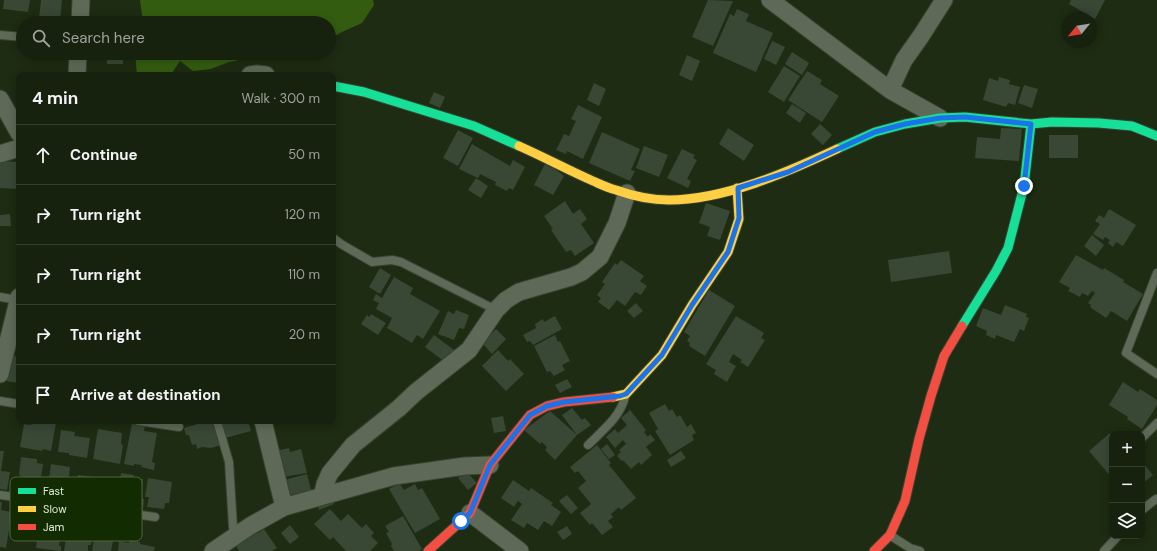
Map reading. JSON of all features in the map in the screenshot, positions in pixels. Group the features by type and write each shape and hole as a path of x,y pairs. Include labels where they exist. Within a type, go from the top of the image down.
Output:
{"street":[{"path":"81,16 82,0"},
{"path":"770,0 890,90 940,118"},
{"path":"890,90 904,60 944,0"},
{"path":"77,72 78,60"},
{"path":"336,87 364,92 474,126 614,190 645,198 669,200 700,198 738,188 788,172 875,132 905,124 940,118 965,117 1031,124 1052,122 1099,123 1132,126 1157,136"},
{"path":"0,99 16,128"},
{"path":"874,551 890,536 905,501 919,439 944,356 996,271 1008,248 1024,186 1031,124"},
{"path":"0,154 16,149"},
{"path":"428,551 470,513 490,465 530,415 547,406 564,402 620,396 626,394 662,355 692,305 728,252 739,218 738,188"},
{"path":"322,496 330,472 354,445 416,392 469,350 496,310 506,300 520,292 571,277 582,272 600,258 617,224 627,193"},
{"path":"0,374 16,312"},
{"path":"263,424 284,507"},
{"path":"213,551 232,543 250,526 284,507 394,476 464,466 490,465"},
{"path":"470,513 520,551"}],"lane":[{"path":"0,36 16,37"},
{"path":"336,241 372,262 392,260 401,262 496,310"},
{"path":"1157,273 1126,353 1157,374"},
{"path":"0,297 16,303"},
{"path":"588,445 618,415 623,406 626,394"},
{"path":"0,401 16,404"},
{"path":"1145,435 1157,423"},
{"path":"159,424 179,427"},
{"path":"218,424 229,462 233,526 232,543"},
{"path":"0,494 10,495"},
{"path":"1145,508 1156,499"},
{"path":"142,515 155,517"},
{"path":"890,536 911,550 920,551"},
{"path":"1104,551 1115,539"}],"green space":[{"path":"140,0 373,0 374,5 362,23 336,35 336,16 142,16"},
{"path":"136,60 239,60 229,62 211,69 193,71 180,61 173,72 137,72"}],"building":[{"path":"4,0 30,0 28,12 3,9"},
{"path":"41,0 62,0 60,16 39,16"},
{"path":"708,0 733,1 713,46 692,37"},
{"path":"1071,0 1105,0 1097,15 1097,12 1083,12 1069,4"},
{"path":"737,9 749,14 746,21 773,33 756,72 713,53 730,14 734,16"},
{"path":"772,41 785,47 776,65 764,59"},
{"path":"792,52 809,63 802,75 785,64"},
{"path":"687,55 700,61 692,81 679,75"},
{"path":"107,60 123,60 123,64 107,64"},
{"path":"784,66 800,76 784,102 768,92"},
{"path":"807,71 822,80 820,84 839,96 822,122 788,100"},
{"path":"999,77 1010,80 1009,84 1020,87 1015,105 1008,103 1006,107 983,100 989,78 998,81"},
{"path":"594,83 606,89 599,106 587,100"},
{"path":"1024,85 1038,89 1032,108 1018,103"},
{"path":"434,92 445,97 440,108 429,103"},
{"path":"792,104 806,113 800,123 786,113"},
{"path":"578,105 602,117 583,159 567,151 566,154 556,150 564,134 569,136 576,121 571,119"},
{"path":"820,124 832,135 823,145 811,134"},
{"path":"728,128 754,145 744,161 719,144"},
{"path":"1001,128 1022,129 1019,161 975,158 977,137 1000,139"},
{"path":"458,130 473,138 458,166 443,158"},
{"path":"602,132 640,149 631,170 635,171 630,181 589,163"},
{"path":"1049,135 1078,135 1078,158 1049,158"},
{"path":"472,144 510,166 513,160 525,167 513,190 509,188 507,191 495,185 496,182 480,174 478,178 459,169"},
{"path":"644,146 668,155 659,177 636,168"},
{"path":"682,149 695,155 693,158 697,160 687,179 691,181 688,188 667,178"},
{"path":"0,161 16,162 16,189 0,188"},
{"path":"546,162 564,176 553,195 534,185"},
{"path":"476,178 488,186 481,198 468,190"},
{"path":"565,201 573,214 580,209 587,219 581,224 594,243 575,256 571,250 566,252 551,230 553,229 544,216"},
{"path":"706,203 730,211 720,240 707,236 710,227 699,223"},
{"path":"1109,209 1136,225 1123,246 1116,242 1113,247 1108,243 1110,240 1105,237 1103,240 1093,234 1100,224 1095,221 1099,215 1104,218"},
{"path":"10,214 11,226 0,226 0,215"},
{"path":"1092,235 1104,245 1096,256 1084,246"},
{"path":"949,251 952,273 891,282 888,260"},
{"path":"1076,255 1103,270 1104,268 1143,294 1127,321 1111,311 1106,318 1090,307 1091,305 1088,303 1095,293 1092,291 1088,296 1082,293 1080,297 1068,291 1070,288 1059,282"},
{"path":"621,260 644,276 640,281 647,286 641,295 635,292 625,306 617,300 609,310 598,302 601,298 597,295 605,284 602,282 615,263 617,265"},
{"path":"380,268 391,275 380,294 369,287"},
{"path":"394,277 413,288 410,294 440,311 423,339 417,335 412,343 387,328 392,318 376,309 379,303 373,300 376,294 382,298"},
{"path":"709,290 735,306 705,356 689,346 690,343 687,341 690,336 684,332"},
{"path":"636,303 643,311 634,318 627,311"},
{"path":"1005,305 1027,314 1026,317 1029,318 1024,331 1020,329 1014,342 996,335 995,339 986,335 987,331 976,326 983,308 1001,315"},
{"path":"456,310 469,315 464,329 459,328 454,340 438,334 448,311 454,314"},
{"path":"371,314 386,323 378,335 361,324 367,315 369,317"},
{"path":"555,316 562,329 533,345 530,341 527,342 523,335 536,328 535,324 543,319 544,322"},
{"path":"736,316 764,333 761,338 765,340 748,367 740,362 742,360 733,354 729,362 736,366 727,382 714,374 716,370 706,364"},
{"path":"496,329 506,339 492,354 482,343"},
{"path":"434,335 454,350 445,362 425,347"},
{"path":"555,335 558,342 560,341 570,361 562,365 565,370 554,376 550,371 547,372 534,346"},
{"path":"498,350 508,361 510,359 524,374 506,391 482,366"},
{"path":"11,355 16,356 16,383 6,381"},
{"path":"567,379 572,387 560,393 555,385"},
{"path":"1123,382 1138,392 1140,389 1157,400 1157,405 1142,429 1127,419 1128,417 1109,405"},
{"path":"665,404 669,411 672,409 677,417 680,415 687,427 691,424 696,433 692,435 694,440 670,455 655,431 658,429 649,413"},
{"path":"572,408 582,420 585,418 591,425 577,435 562,415"},
{"path":"630,410 646,430 644,432 648,437 650,434 655,440 646,447 652,455 641,465 639,462 631,469 617,456 621,452 619,450 626,444 623,440 615,448 606,437 615,429 618,433 627,425 621,418"},
{"path":"550,411 577,435 555,460 545,450 547,447 542,442 540,444 524,430"},
{"path":"503,416 506,431 494,433 491,418"},
{"path":"24,424 56,424 51,451 20,447"},
{"path":"132,424 145,426 144,431 157,433 152,462 155,463 154,470 141,467 142,465 134,464 134,466 124,464"},
{"path":"197,424 214,424 221,445 211,448 202,447 197,449 196,444 192,445 189,435 186,435 184,428"},
{"path":"222,424 249,424 251,431 225,438"},
{"path":"98,429 122,433 121,444 123,445 120,464 93,459"},
{"path":"61,430 75,432 74,436 90,438 87,458 69,455 69,453 58,452"},
{"path":"1109,434 1109,474 1089,451"},
{"path":"607,444 615,455 609,459 601,449"},
{"path":"597,445 611,463 609,465 636,498 621,510 619,507 611,514 613,517 608,521 613,527 602,535 592,523 590,525 580,513 591,504 578,488 586,481 578,471 575,473 570,467"},
{"path":"289,448 290,452 301,449 307,473 283,477 276,451"},
{"path":"0,451 4,451 1,471 10,472 7,490 0,489"},
{"path":"681,451 686,458 671,467 667,460"},
{"path":"21,457 37,459 37,463 43,464 41,477 21,477 19,475"},
{"path":"51,464 70,467 69,477 49,477"},
{"path":"1145,466 1153,475 1145,482"},
{"path":"466,471 477,483 468,490 458,478"},
{"path":"121,473 134,475 133,477 120,477"},
{"path":"307,474 311,490 288,496 284,480"},
{"path":"78,475 94,477 78,477"},
{"path":"148,478 172,482 169,503 165,503 164,509 147,507 149,497 145,497"},
{"path":"513,480 529,491 531,488 553,503 551,505 561,512 552,526 544,521 538,530 527,523 524,528 511,520 522,504 518,501 514,507 501,498"},
{"path":"399,483 404,490 415,484 418,490 422,488 440,519 415,533 389,489"},
{"path":"567,495 578,508 571,514 559,501"},
{"path":"332,498 334,504 319,510 317,503"},
{"path":"142,499 144,499 142,511"},
{"path":"0,502 2,502 1,510 10,512 10,524 6,548 0,547"},
{"path":"330,509 341,521 348,514 362,528 366,524 374,533 371,536 378,543 370,551 346,551 333,537 330,540 314,524"},
{"path":"403,516 422,549 419,551 394,551 391,546 392,544 386,533 389,532 385,526"},
{"path":"290,525 299,537 290,544 281,533"},
{"path":"567,526 572,534 563,540 557,532"},
{"path":"256,529 258,533 264,529 277,548 272,551 239,551 236,546 248,538 246,535"},
{"path":"37,541 60,541 59,546 61,546 61,551 36,548"},
{"path":"66,541 92,541 91,545 88,545 88,551 64,551"},
{"path":"94,541 113,541 111,551 92,551"},
{"path":"119,541 129,543 129,541 134,541 140,542 140,544 155,547 154,551 118,551"}],"traffic: fast":[{"path":"336,87 364,92 474,126 519,146"},
{"path":"837,149 875,132 905,124 940,118 965,117 1031,124 1052,122 1099,123 1132,126 1157,136"},
{"path":"962,326 996,271 1008,248 1024,186 1031,124"}],"traffic: slow":[{"path":"519,146 610,188 642,197 669,200 690,199 733,190 798,167 837,149"},
{"path":"613,397 626,394 662,355 692,305 728,252 739,219 737,188"}],"traffic: jam":[{"path":"874,551 890,535 905,501 919,439 944,356 962,326"},
{"path":"428,551 470,513 490,465 530,415 547,406 564,402 613,397"}],"route":[{"path":"461,521 470,513 490,465 512,435 530,415 547,406 564,402 620,396 626,394 662,355 692,305 728,252 739,218 738,188 788,172 875,132 905,124 940,118 965,117 1031,124 1024,186"}]}
